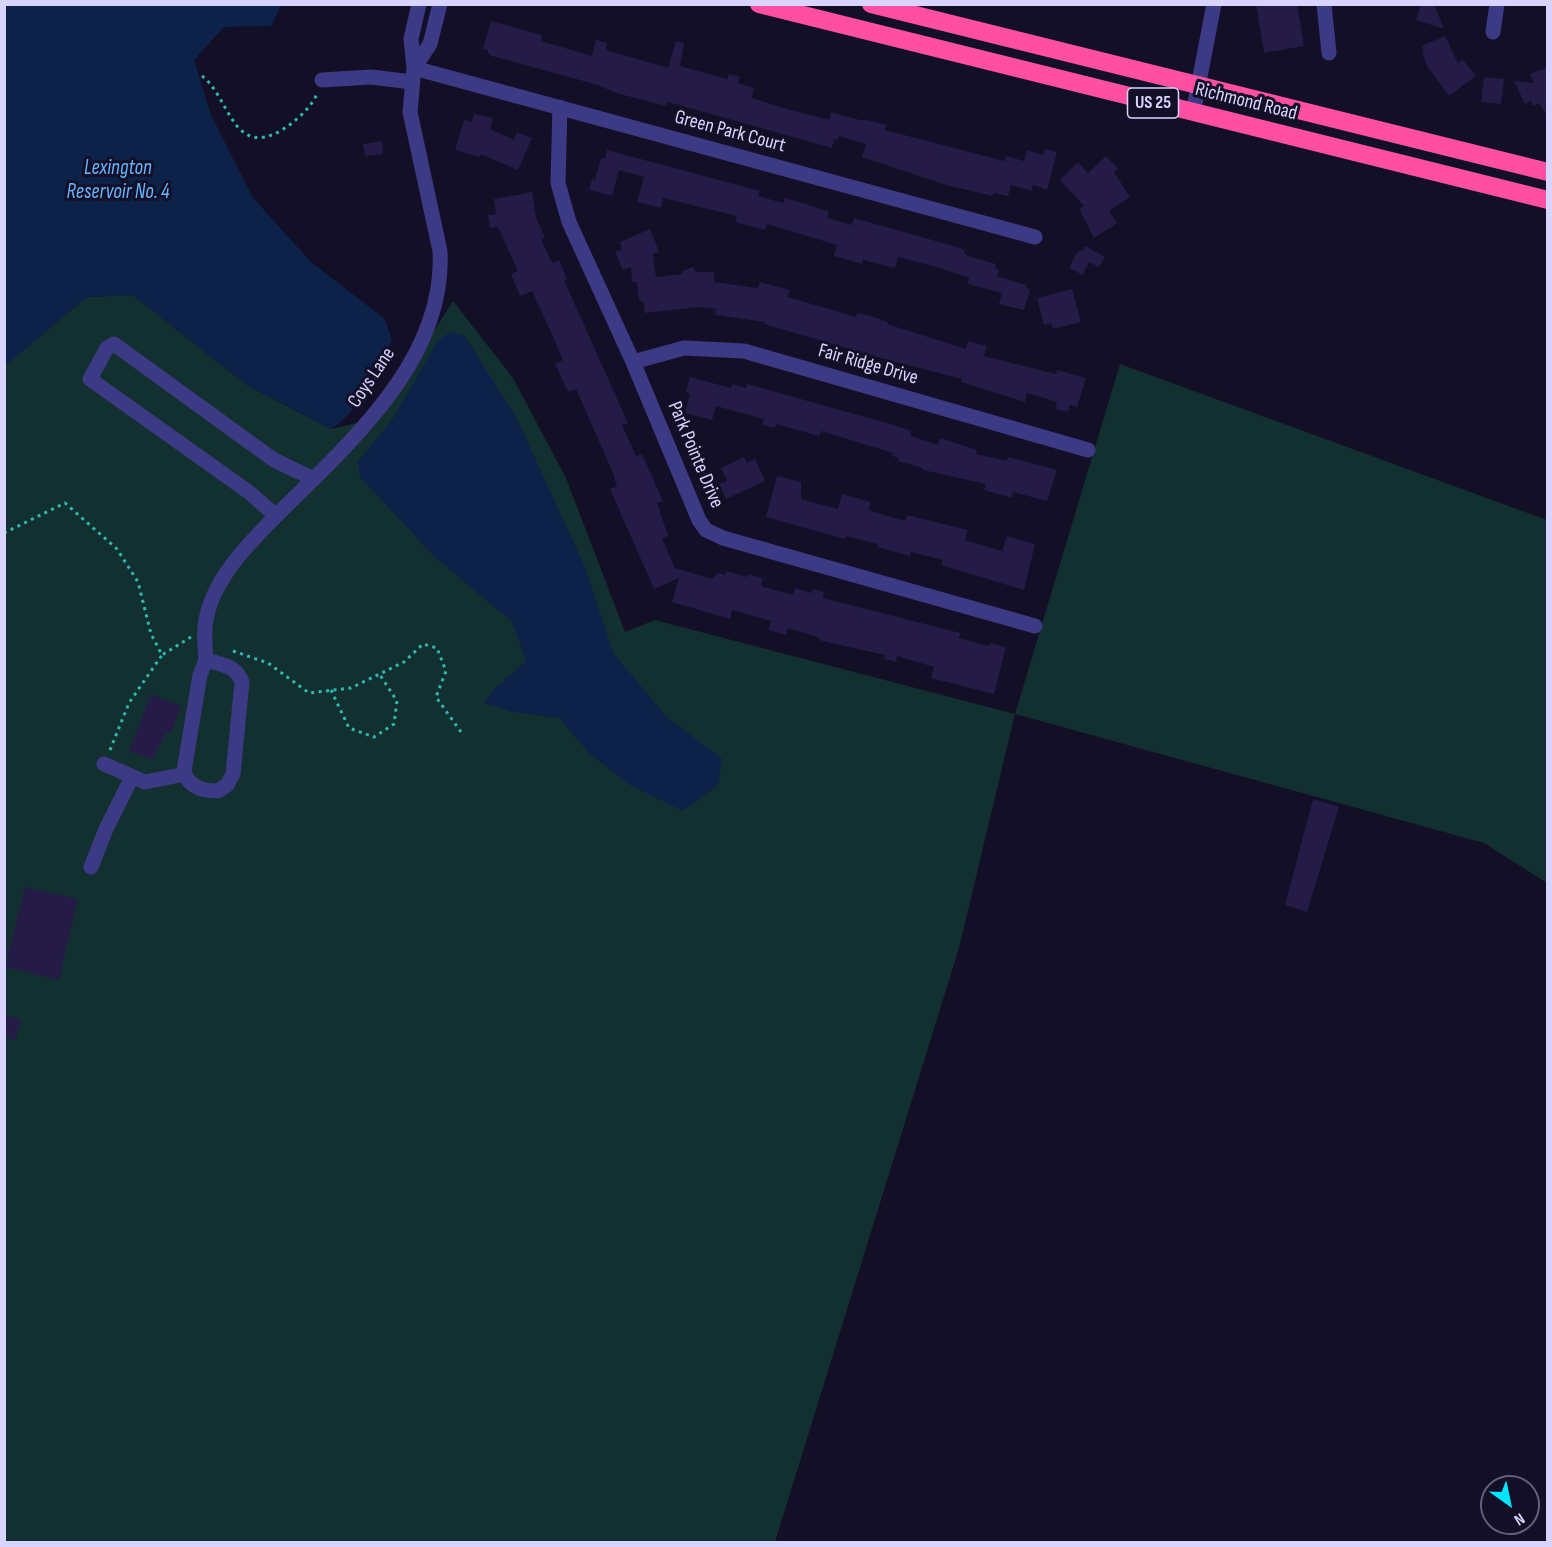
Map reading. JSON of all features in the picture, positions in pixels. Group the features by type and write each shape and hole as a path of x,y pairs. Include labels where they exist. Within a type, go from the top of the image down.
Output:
{"highway":[{"name":"Richmond Road","path":"759,4 1548,200"},
{"name":"Richmond Road","path":"871,4 1548,172"}],"street":[{"name":"Coys Lane","path":"185,774 184,761 200,675 206,660 204,636 207,613 223,579 276,516 345,448 385,401 415,351 436,303 441,270 440,250 412,125 411,39 419,4"},
{"path":"413,75 430,44 440,4"},
{"path":"1193,112 1214,4"},
{"path":"1324,4 1329,53"},
{"path":"1493,32 1497,4"},
{"name":"Green Park Court","path":"322,80 413,75 560,107 1035,237"},
{"name":"Park Pointe Drive","path":"560,107 557,159 561,197 569,222 633,362 699,520 706,530 723,538 1035,626"},
{"path":"276,516 250,493 90,379 107,348 114,344 274,459 314,479"},
{"name":"Fair Ridge Drive","path":"633,362 684,348 744,351 1088,450"},
{"path":"104,764 145,783 185,774 197,788 208,791 218,791 227,785 233,774 242,682 238,672 231,667 206,660"},
{"path":"91,867 106,828 132,777"}],"path":[{"path":"202,76 241,131 253,138 279,131 294,121 315,99 322,80"},
{"path":"4,533 65,503 117,549 138,582 151,634 162,655"},
{"path":"104,764 129,703 162,655 196,634 268,663 309,693 351,688 404,663 423,644 437,648 446,671 436,697 461,732"},
{"path":"331,690 349,728 374,737 394,724 397,701 380,674"}],"green space":[{"path":"133,295 247,385 331,429 378,418 453,301 513,378 566,478 625,632 655,620 1015,714 959,948 775,1542 5,1542 4,366 87,297"},
{"path":"1120,364 1547,520 1547,883 1484,843 1015,714"}],"water":[{"name":"Lexington Reservoir No. 4","path":"5,4 281,5 271,26 224,27 194,60 211,115 253,198 311,262 385,319 392,340 368,389 342,421 331,429 247,385 133,295 87,297 5,366"},
{"path":"451,332 465,336 517,419 584,565 613,653 666,716 722,759 718,785 683,811 628,784 590,754 559,718 513,712 484,703 494,690 526,660 512,622 434,556 360,477 358,461 392,420 438,340"}],"building":[{"path":"1256,4 1297,4 1304,46 1264,53"},
{"path":"1421,4 1434,4 1444,29 1416,20"},
{"path":"491,21 542,35 541,41 592,56 596,40 607,43 606,50 668,68 676,41 684,43 680,66 727,79 729,74 740,77 738,83 754,88 752,98 780,107 829,120 831,112 867,120 886,125 885,130 1004,161 1006,156 1024,161 1027,150 1043,155 1045,149 1057,152 1047,190 1033,185 1032,191 1011,185 1008,196 994,193 993,196 946,185 862,157 866,144 839,136 838,140 834,139 832,148 668,102 666,106 616,93 598,85 492,56 488,50 483,49"},
{"path":"1445,36 1458,63 1463,60 1476,76 1449,96 1427,66 1422,53 1424,52 1422,46"},
{"path":"1548,67 1548,116 1539,103 1533,106 1531,101 1525,104 1514,81 1534,83 1530,74"},
{"path":"1484,77 1504,79 1501,104 1481,102"},
{"path":"474,114 493,118 490,129 514,140 517,132 532,138 518,170 481,154 480,157 455,150 464,120 472,122"},
{"path":"382,141 383,154 365,156 363,144"},
{"path":"607,150 760,191 758,196 783,203 785,198 809,205 829,212 827,218 852,225 854,218 965,250 964,253 968,256 996,264 995,268 999,270 997,276 1026,285 1026,288 1030,289 1024,310 999,304 1002,293 968,284 969,278 937,267 898,257 895,268 863,260 862,264 834,256 837,245 767,224 765,230 735,222 737,216 663,198 661,208 637,202 644,177 619,170 612,196 589,190 592,179 595,180 601,158 605,159"},
{"path":"1106,156 1118,168 1114,172 1130,197 1109,211 1117,223 1094,238 1079,209 1084,206 1060,180 1078,162 1088,173"},
{"path":"532,192 536,217 545,238 541,239 552,263 559,260 567,279 564,280 628,423 622,425 636,456 642,454 663,501 657,503 668,536 662,539 675,568 712,579 718,573 725,575 726,571 747,577 748,574 763,578 761,586 789,594 793,594 795,588 812,593 813,589 824,592 823,598 960,633 959,638 989,646 990,643 1006,647 994,694 931,678 934,667 897,656 896,662 884,659 885,655 822,641 818,637 788,628 786,635 768,630 771,621 732,610 730,619 672,602 679,578 654,589 610,489 617,486 613,473 576,389 568,392 555,364 563,360 554,339 532,291 520,296 511,274 518,271 498,227 490,228 488,215 496,214 494,199"},
{"path":"650,229 659,252 653,254 656,277 682,274 682,271 693,267 696,272 714,272 714,282 758,288 760,282 790,290 788,297 856,317 857,313 868,315 888,322 887,324 966,349 968,341 987,346 984,356 1056,374 1057,370 1086,378 1077,407 1070,405 1068,412 1055,409 1057,402 1027,393 1025,402 961,382 962,379 877,357 764,324 765,322 715,315 716,309 698,307 645,313 644,303 639,299 637,282 632,282 631,267 623,270 615,252 622,249 620,242"},
{"path":"1085,246 1105,257 1099,267 1089,262 1083,275 1069,268 1076,254 1080,250 1083,251"},
{"path":"1072,289 1081,322 1053,329 1051,323 1044,325 1037,298"},
{"path":"690,377 731,388 732,384 746,388 747,384 894,425 911,431 910,435 938,445 940,438 977,450 976,454 1007,461 1008,457 1057,470 1047,501 1013,492 1012,498 984,490 986,484 923,470 923,468 898,461 899,458 892,456 893,453 821,431 819,436 776,424 775,428 762,425 764,419 716,406 712,420 685,413 690,394 686,392"},
{"path":"744,457 747,463 755,459 765,481 726,499 719,484 727,481 721,468"},
{"path":"777,476 801,482 801,499 838,509 842,494 871,502 869,510 905,521 907,515 968,530 965,540 1002,551 1007,536 1035,544 1024,590 941,565 943,560 911,552 910,556 877,547 878,544 846,536 845,539 766,517"},
{"path":"151,694 181,706 171,733 166,732 153,760 129,751"},
{"path":"1313,799 1339,807 1307,912 1285,905"},
{"path":"25,887 78,899 59,980 5,967"},
{"path":"4,1015 21,1019 16,1040 4,1037"}]}
